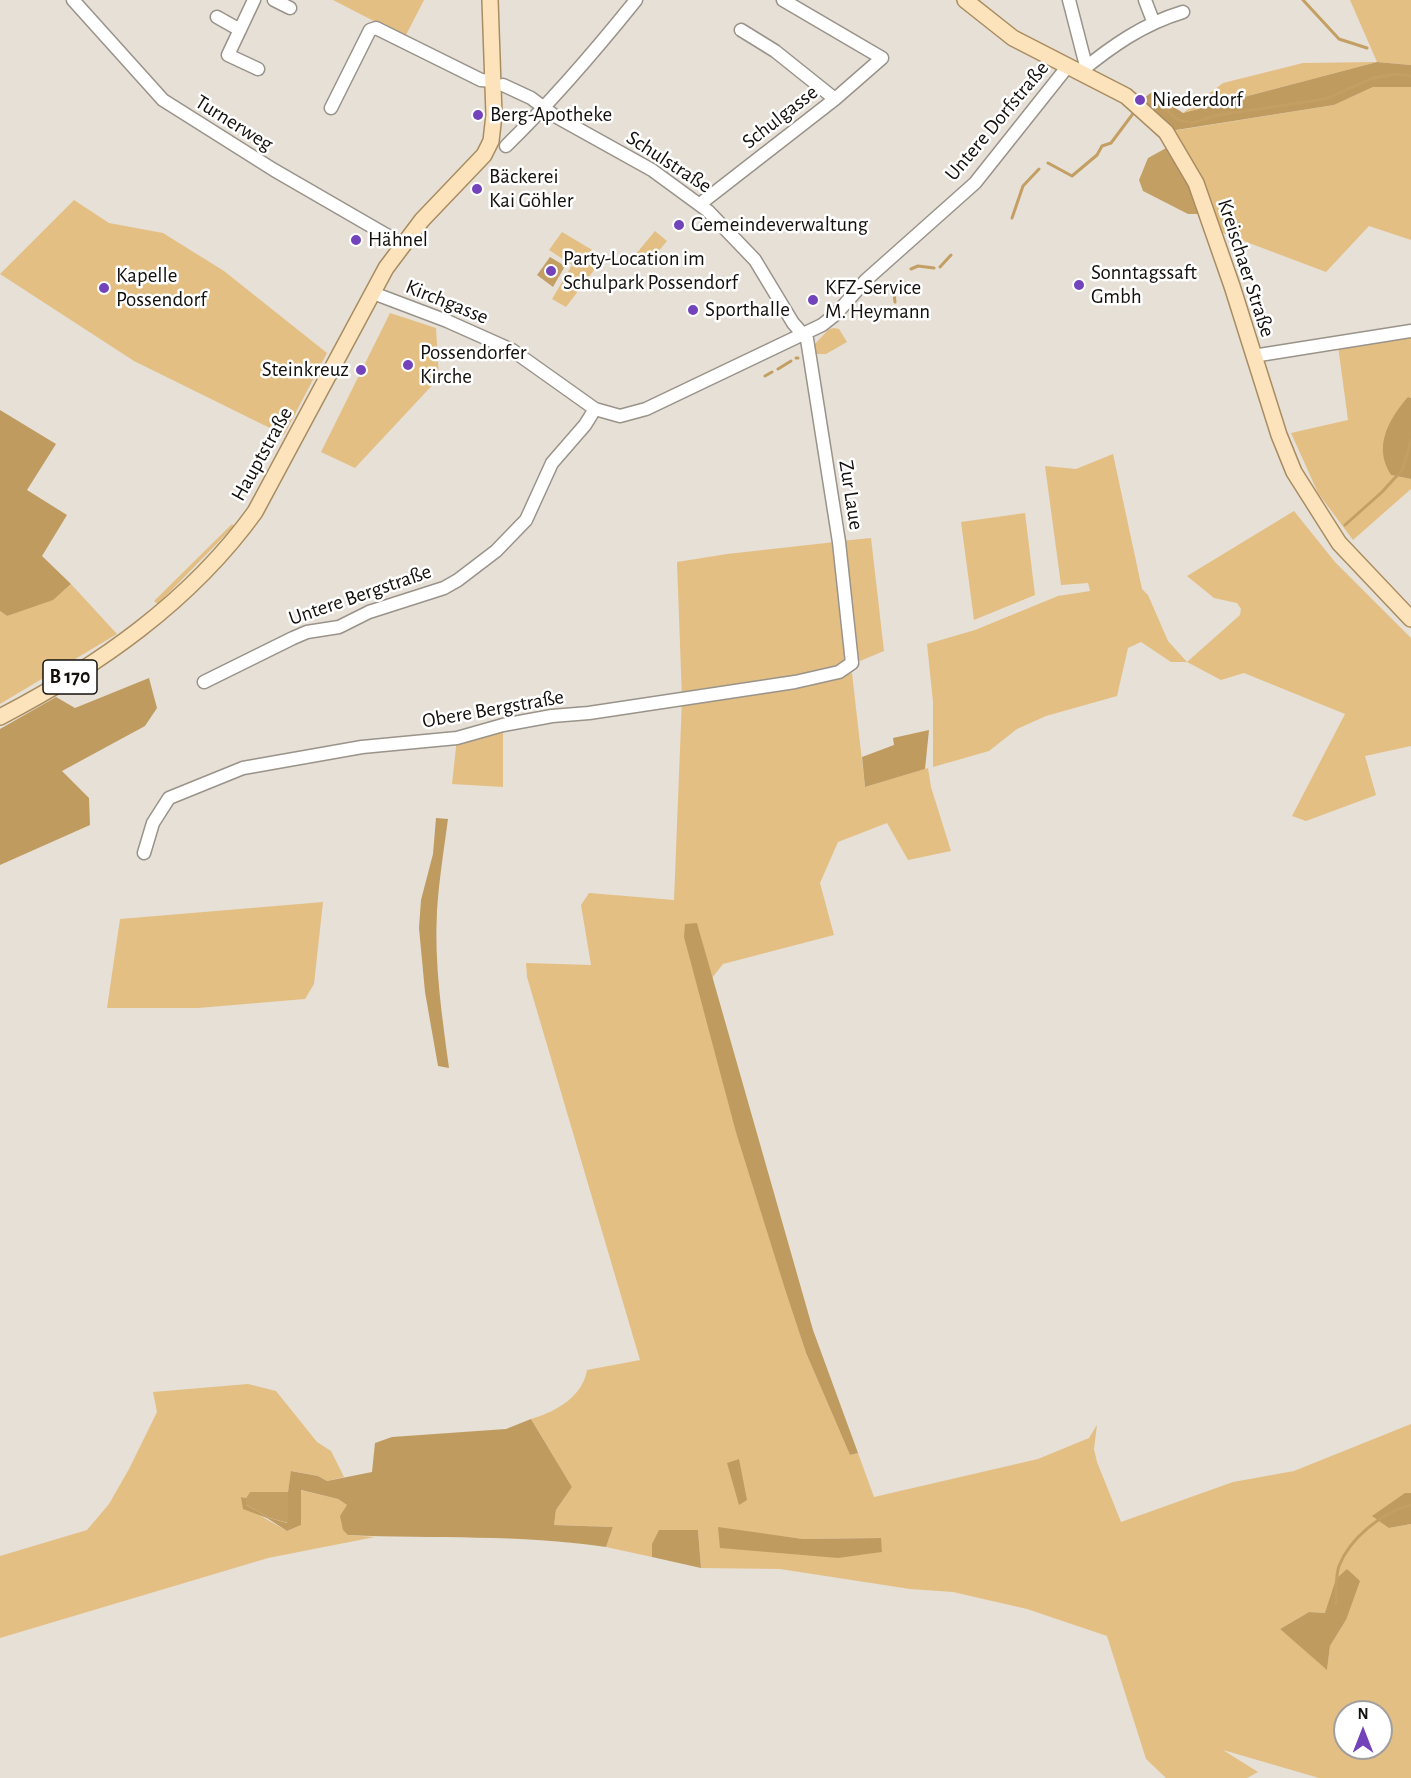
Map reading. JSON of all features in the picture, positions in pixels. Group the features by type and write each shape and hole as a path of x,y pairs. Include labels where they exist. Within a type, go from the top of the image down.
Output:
{"main road":[{"name":"Hauptstraße","path":"0,717 48,692 137,633 229,546 265,496 402,244 484,155 491,141 498,83 490,0"},
{"name":"Kreischaer Straße","path":"965,0 1013,38 1078,68 1126,96 1166,132 1196,183 1279,435 1308,498 1339,543 1411,619"}],"street":[{"name":"Turnerweg","path":"73,0 163,100 274,170 402,244"},
{"path":"255,0 228,55 258,69"},
{"path":"274,0 290,8"},
{"path":"506,146 545,108 636,0"},
{"name":"Schulgasse","path":"700,204 836,99 882,58 783,0"},
{"path":"1069,0 1078,68"},
{"path":"1145,0 1153,21"},
{"name":"Untere Dorfstraße","path":"595,409 620,416 646,410 804,334 836,314 866,280 975,183 1078,68 1153,21 1184,12"},
{"path":"217,17 240,30"},
{"name":"Schulstraße","path":"331,108 370,30 375,28 481,81 498,83 658,174 700,204 755,261 793,323 804,334"},
{"path":"741,30 775,51 836,99"},
{"name":"Kirchgasse","path":"374,293 447,321 512,350 595,409"},
{"path":"1253,356 1411,331"},
{"name":"Zur Laue","path":"804,334 807,339 839,542 852,663"},
{"name":"Untere Bergstraße","path":"204,682 307,632 339,627 369,612 444,588 458,580 496,551 526,520 552,463 585,425 595,409"},
{"name":"Obere Bergstraße","path":"144,853 153,823 169,798 243,768 362,747 457,738 503,725 552,716 589,713 795,681 839,672 852,663"}],"shaded area":[{"path":"333,0 424,0 405,37"},
{"path":"1350,0 1411,0 1411,65 1377,62"},
{"path":"1377,62 1183,113 1223,83 1303,63"},
{"path":"1377,62 1411,65 1411,87 1373,87 1334,105 1170,131 1140,101 1152,92 1183,113"},
{"path":"1373,87 1411,87 1411,240 1369,226 1326,272 1212,229 1166,132 1334,105"},
{"path":"1168,147 1184,173 1198,214 1188,214 1143,191 1139,180 1148,158"},
{"path":"74,200 109,223 163,233 224,271 327,353 284,435 134,361 0,274"},
{"path":"655,231 667,241 647,265 635,255"},
{"path":"562,232 604,257 566,307 552,299 572,265 549,250"},
{"name":"Party-Location im Schulpark Possendorf","path":"550,257 565,266 553,287 537,275"},
{"path":"390,313 436,328 439,378 355,468 321,452"},
{"path":"829,329 839,329 847,342 826,354 816,354 814,345"},
{"path":"1411,335 1411,398 1408,397 1391,475 1411,479 1411,489 1353,540 1318,493 1291,433 1348,420 1338,346"},
{"path":"1408,397 1411,398 1411,479 1391,475 1383,454 1385,434 1389,424"},
{"path":"0,410 56,444 27,490 67,515 42,556 71,584 53,600 7,616 0,611"},
{"path":"1113,454 1142,589 1148,595 1168,641 1187,662 1171,662 1141,642 1128,648 1117,696 1046,716 1017,729 989,751 933,767 933,702 927,644 975,630 1058,596 1090,591 1088,583 1061,585 1045,466 1076,469"},
{"path":"1294,511 1335,562 1411,638 1411,746 1365,756 1376,795 1306,821 1292,816 1345,714 1244,673 1221,680 1187,662 1240,615 1241,609 1237,603 1214,598 1187,576"},
{"path":"1025,513 1035,595 974,620 961,522"},
{"path":"232,524 234,526 158,604 154,601"},
{"path":"871,538 884,651 860,661 854,658 841,541"},
{"path":"835,542 847,652 843,665 796,685 852,673 865,787 928,768 931,787 951,851 908,860 887,823 838,842 820,883 834,935 723,964 712,978 697,923 737,1136 806,1353 850,1455 858,1453 874,1497 1038,1459 1089,1438 1097,1425 1094,1449 1097,1462 1121,1522 1233,1482 1294,1471 1411,1424 1411,1493 1405,1493 1389,1528 1411,1524 1411,1778 1319,1778 1223,1750 1258,1772 1247,1778 1166,1778 1146,1759 1107,1636 1027,1609 953,1592 910,1589 780,1569 701,1568 698,1530 652,1544 652,1557 606,1547 613,1527 554,1525 556,1510 572,1487 531,1419 567,1402 580,1388 587,1370 640,1360 527,977 526,963 591,965 581,905 589,893 674,900 682,699 677,562","holes":["718,1528 803,1539 880,1538 882,1551 860,1555 819,1555 780,1547","1309,1612 1325,1613 1346,1620 1330,1646 1327,1669 1280,1629"]},
{"path":"71,584 117,634 0,704 0,611 7,616 62,592"},
{"path":"149,678 157,708 145,726 62,771 89,798 90,825 0,865 0,729 56,697 75,708"},
{"path":"503,725 503,787 452,784 457,738"},
{"path":"929,730 925,769 865,787 862,757 894,745 893,738"},
{"path":"436,818 448,819 436,931 439,990 449,1068 438,1066 425,992 419,928 421,900 433,854"},
{"path":"323,902 314,984 305,999 198,1008 107,1008 120,919"},
{"path":"697,923 813,1330 858,1453 850,1455 806,1353 737,1136 684,937 685,924"},
{"path":"248,1384 276,1391 317,1442 331,1451 344,1477 327,1481 318,1476 292,1471 288,1492 250,1492 246,1498 242,1497 247,1508 287,1531 301,1525 300,1490 338,1499 347,1505 348,1535 375,1537 268,1558 0,1638 0,1556 87,1530 109,1504 157,1412 153,1392"},
{"path":"531,1419 572,1487 556,1510 554,1525 613,1527 606,1547 541,1540 348,1535 343,1530 340,1516 347,1505 338,1499 301,1490 301,1525 287,1531 267,1518 243,1509 241,1497 246,1498 246,1505 270,1518 287,1523 291,1471 318,1476 327,1481 372,1472 375,1443 392,1437 506,1429"},
{"path":"739,1459 747,1500 739,1505 727,1463"},
{"path":"250,1492 288,1492 288,1523 270,1518 246,1505 246,1498"},
{"path":"1405,1493 1411,1493 1411,1524 1389,1528 1372,1516"},
{"path":"718,1527 803,1539 881,1538 882,1552 838,1558 720,1548"},
{"path":"659,1530 698,1530 701,1568 652,1557 652,1544"},
{"path":"1347,1569 1360,1581 1346,1620 1330,1646 1327,1670 1280,1629 1309,1612 1325,1613 1336,1579"}],"waterway":[{"path":"1303,0 1339,39 1367,48"},
{"path":"1148,102 1157,102 1178,120 1192,123 1218,115 1326,99 1373,78 1396,74 1411,76"},
{"path":"1048,163 1072,176 1097,155 1102,146 1111,143 1135,111"},
{"path":"1012,218 1023,186 1039,169"},
{"path":"940,267 951,255"},
{"path":"911,269 918,266 934,268"},
{"path":"895,302 893,286 896,283"},
{"path":"778,369 791,361"},
{"path":"765,376 772,372"},
{"path":"1345,525 1382,492 1403,469 1411,439"},
{"path":"1336,1604 1339,1566 1351,1546 1378,1520 1400,1508 1411,1505"}],"place":[{"name":"Niederdorf","path":"1140,100"},
{"name":"Berg-Apotheke","path":"478,115"},
{"name":"Bäckerei Kai Göhler","path":"477,189"},
{"name":"Gemeindeverwaltung","path":"679,225"},
{"name":"Hähnel","path":"356,240"},
{"name":"Party-Location im Schulpark Possendorf","path":"551,271"},
{"name":"Sonntagssaft Gmbh","path":"1079,285"},
{"name":"Kapelle Possendorf","path":"104,288"},
{"name":"KFZ-Service M. Heymann","path":"813,300"},
{"name":"Sporthalle","path":"693,310"},
{"name":"Possendorfer Kirche","path":"408,365"},
{"name":"Steinkreuz","path":"361,370"}]}
